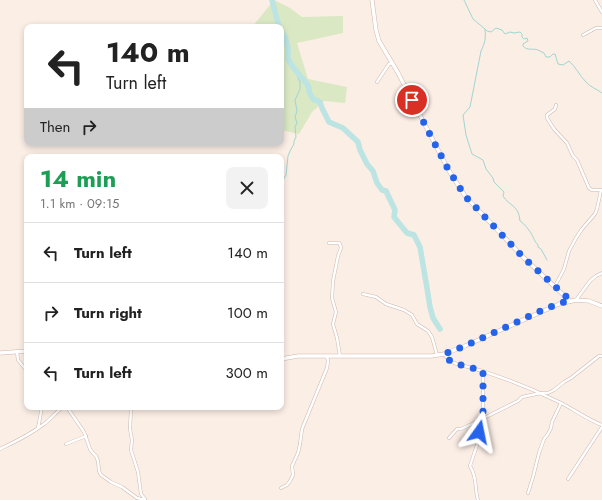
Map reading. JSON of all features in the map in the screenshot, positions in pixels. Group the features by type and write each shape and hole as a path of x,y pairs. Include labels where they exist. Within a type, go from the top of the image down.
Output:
{"street":[{"path":"372,0 379,41 448,169 465,196 524,258 570,300"},
{"path":"595,0 602,12"},
{"path":"584,35 596,28 602,28"},
{"path":"377,82 389,64 392,63"},
{"path":"554,286 564,269 576,238 595,214 602,190 592,190 589,188 577,160 573,156 567,143 556,132 546,118 546,115 556,109 556,105"},
{"path":"329,243 339,243 341,248 333,280 332,298 336,312 333,324 340,356"},
{"path":"576,300 590,281 596,276 602,274"},
{"path":"363,294 376,297 386,304 404,310 412,315 417,324 428,331 432,337 437,355"},
{"path":"284,358 298,356 444,354 465,346 547,308 570,300 589,301 602,306"},
{"path":"0,353 24,351"},
{"path":"17,352 18,360 24,367"},
{"path":"444,354 454,363 483,371 540,393 602,426 568,479"},
{"path":"281,488 289,482 293,475 292,466 298,453 302,429 327,368 327,356"},
{"path":"449,438 457,429 470,425 512,404 522,397 540,393 548,393 554,390 572,378 599,356 602,356"},
{"path":"478,500 476,480 470,466 477,445 482,418 483,371"},
{"path":"528,493 544,439 551,428 552,422 561,403"},
{"path":"38,429 41,410"},
{"path":"0,450 38,429 60,410"},
{"path":"69,410 84,432 92,452 96,456 101,475 137,498 146,500"},
{"path":"131,410 131,450 138,472 141,494 146,500"},
{"path":"66,444 86,436"}],"green space":[{"path":"274,0 290,8 302,17 343,16 343,33 297,43 308,79 347,87 345,103 324,101 312,112 299,134 284,131 284,24 254,24"}],"waterway":[{"path":"272,0 278,24"},
{"path":"464,0 473,19 485,29 485,40 481,51 470,107 463,115 466,135 472,154 483,160 486,169 493,178 494,182 504,192 503,196 505,199 516,209 520,221 531,233 547,260"},
{"path":"485,29 491,32 496,28 502,30 505,34 510,32 520,32 522,37 524,39 527,38 528,41 523,44 525,48 538,50 544,53 546,57 550,57 555,54 558,64 563,65 569,61 588,84 602,93"},
{"path":"284,36 288,48 288,59 307,84 313,99 320,102 329,122 343,128 358,142 360,150 367,164 373,171 377,183 382,190 386,191 395,210 394,217 407,233 414,235 420,247 433,318 440,329"},
{"path":"284,178 286,175 288,156 296,137 295,127 297,123 295,117 297,111 295,100 300,89 300,82 298,78 299,75"}],"route":[{"path":"412,100 448,169 465,196 524,258 570,300 547,308 465,346 444,354 454,363 483,371 484,411 479,432"}]}
